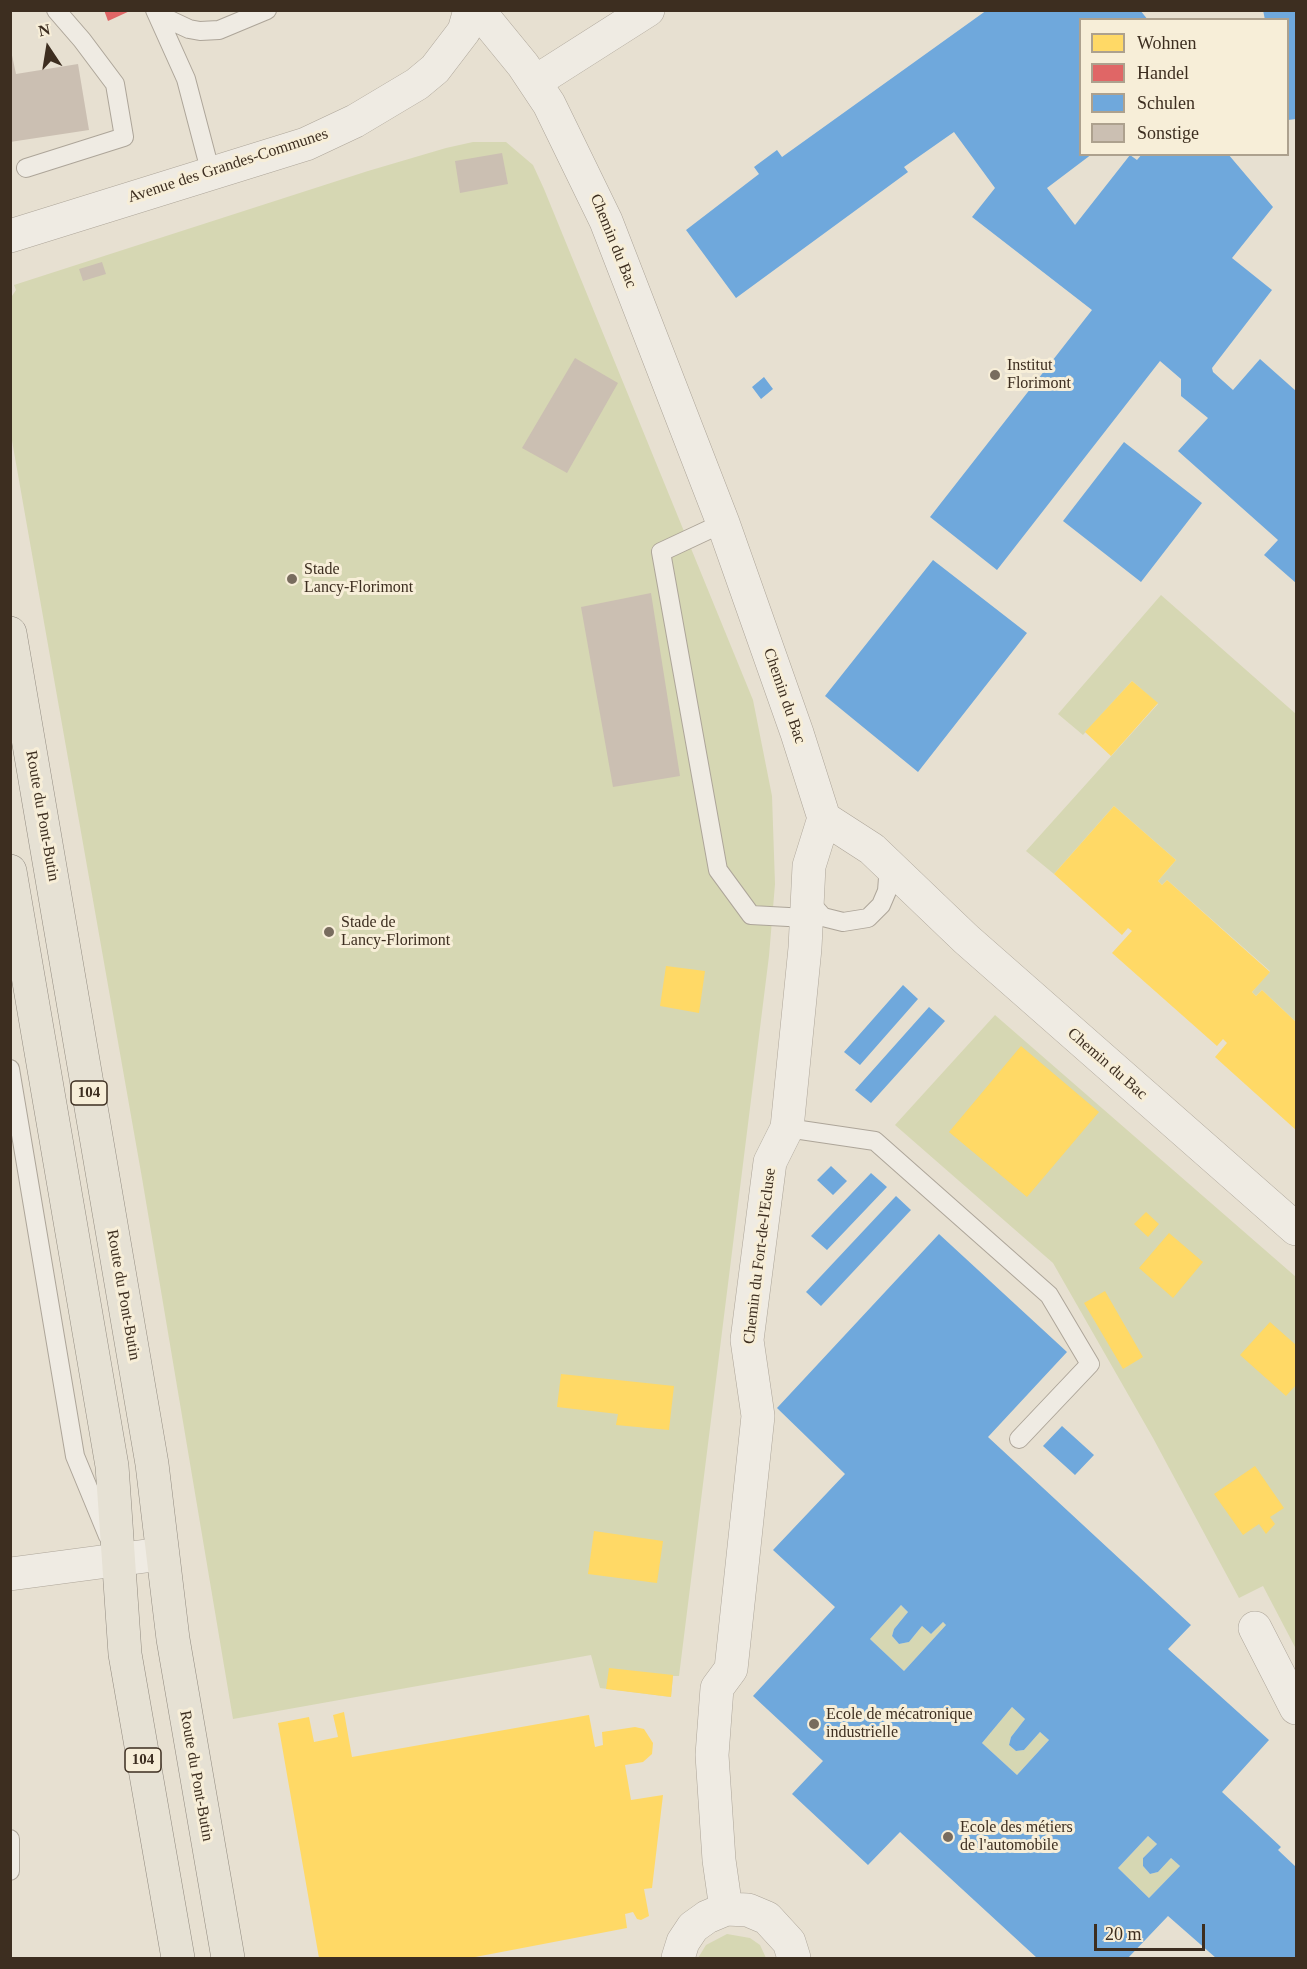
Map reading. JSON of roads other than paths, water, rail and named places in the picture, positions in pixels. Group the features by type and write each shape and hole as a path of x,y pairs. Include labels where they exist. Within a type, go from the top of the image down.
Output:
{"main road":[{"name":"Route du Pont-Butin","path":"10,633 152,1464 173,1639 228,1959"},
{"name":"104","path":"10,871 112,1466 124,1654 178,1959"}],"street":[{"name":"Avenue des Grandes-Communes","path":"10,236 306,144 387,104 435,69 464,31 470,10"},
{"name":"Chemin du Bac","path":"478,10 535,82 582,167 606,221 723,524 797,733 824,818 872,849 966,939 1296,1229"},
{"path":"535,82 648,10"},
{"name":"Chemin du Fort-de-l'Ecluse","path":"726,1909 718,1860 712,1755 717,1688 731,1669 758,1416 747,1340 770,1162 787,1128 808,909 809,866 824,818"},
{"path":"10,1575 161,1554"},
{"path":"1256,1628 1296,1708"},
{"path":"678,1959 683,1942 693,1927 707,1917 726,1909 748,1910 767,1918 789,1942 794,1959"}],"lane":[{"path":"26,168 124,137 115,84 56,10"},
{"path":"156,12 189,29 219,30 267,10"},
{"path":"156,12 186,79 198,178"},
{"path":"723,524 661,552 718,870 751,915 808,909 823,917 843,922 868,918 881,905 887,891 889,865"},
{"path":"10,1069 75,1456 117,1560"},
{"path":"787,1128 875,1141 1050,1295 1090,1364 1019,1439"},
{"path":"10,1839 10,1870"}],"place":[{"name":"Institut Florimont","path":"995,375"},
{"name":"Stade Lancy-Florimont","path":"292,579"},
{"name":"Stade de Lancy-Florimont","path":"329,932"},
{"name":"Ecole de mécatronique industrielle","path":"814,1724"},
{"name":"Ecole des métiers de l'automobile","path":"948,1837"}]}
